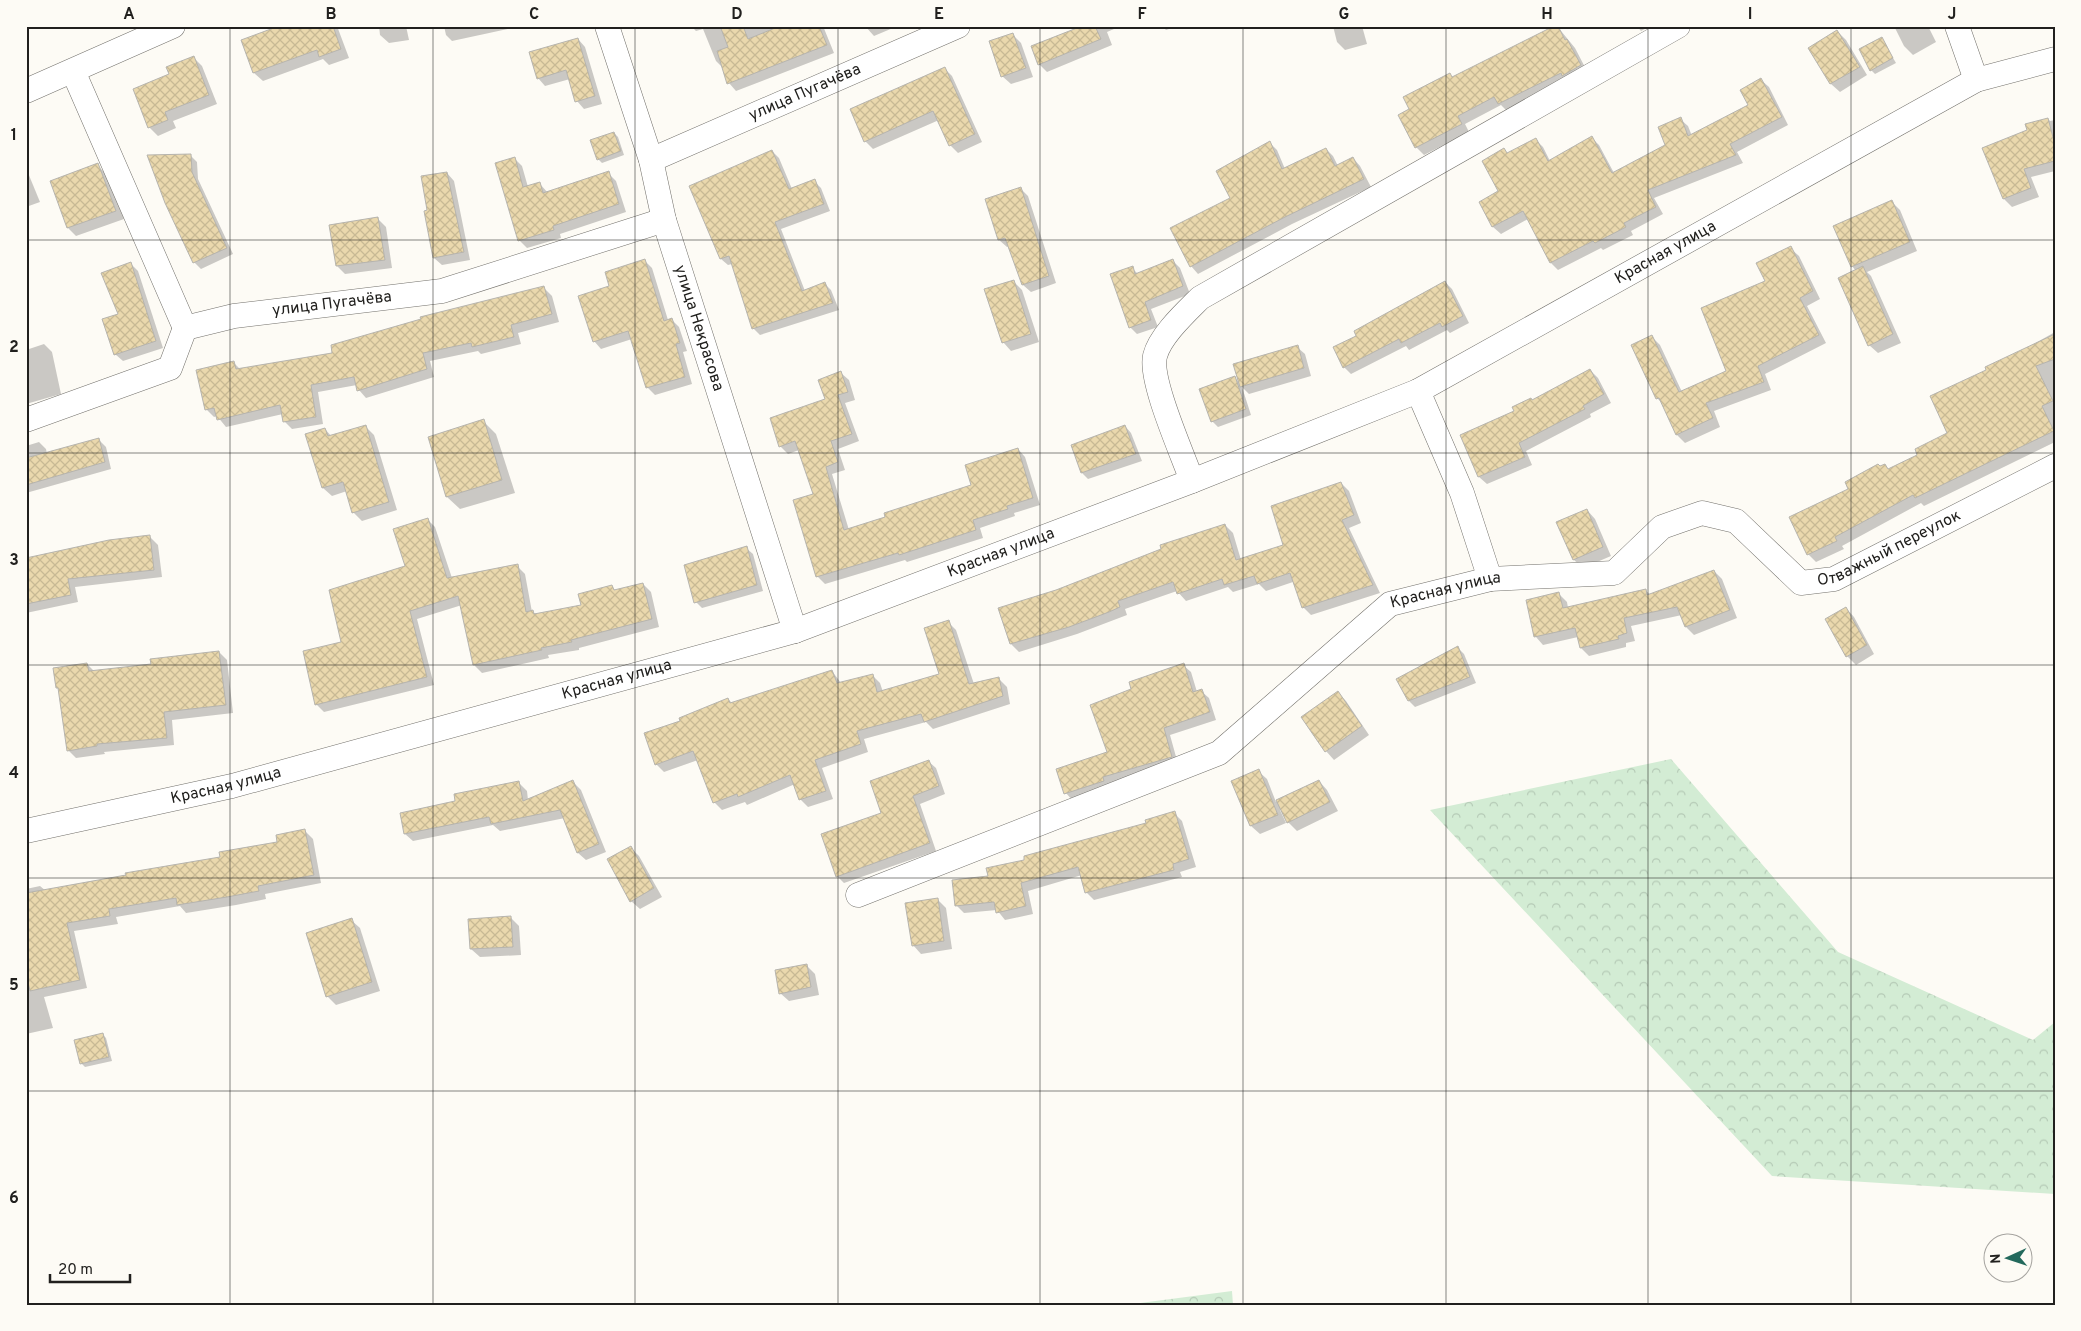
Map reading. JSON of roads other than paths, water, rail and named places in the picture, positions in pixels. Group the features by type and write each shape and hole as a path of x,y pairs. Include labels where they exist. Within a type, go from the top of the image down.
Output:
{"street":[{"path":"26,91 173,26"},
{"name":"улица Некрасова","path":"607,26 651,160 664,220 795,631"},
{"name":"улица Пугачёва","path":"651,160 958,26"},
{"path":"1192,481 1157,385 1155,356 1169,330 1200,298 1678,26"},
{"path":"1957,26 1976,80"},
{"name":"Красная улица","path":"26,831 232,786 795,631 1192,481 1418,391 1976,80 2055,59"},
{"path":"26,420 170,368 185,328 73,71"},
{"name":"улица Пугачёва","path":"185,328 234,316 442,290 664,220"},
{"path":"1418,391 1462,493 1490,579"},
{"name":"Отважный переулок","path":"1736,522 1801,584 1834,579 2055,466"},
{"name":"Красная улица","path":"858,895 1219,753 1390,604 1490,579 1614,572 1662,527 1702,513 1736,522"}]}
